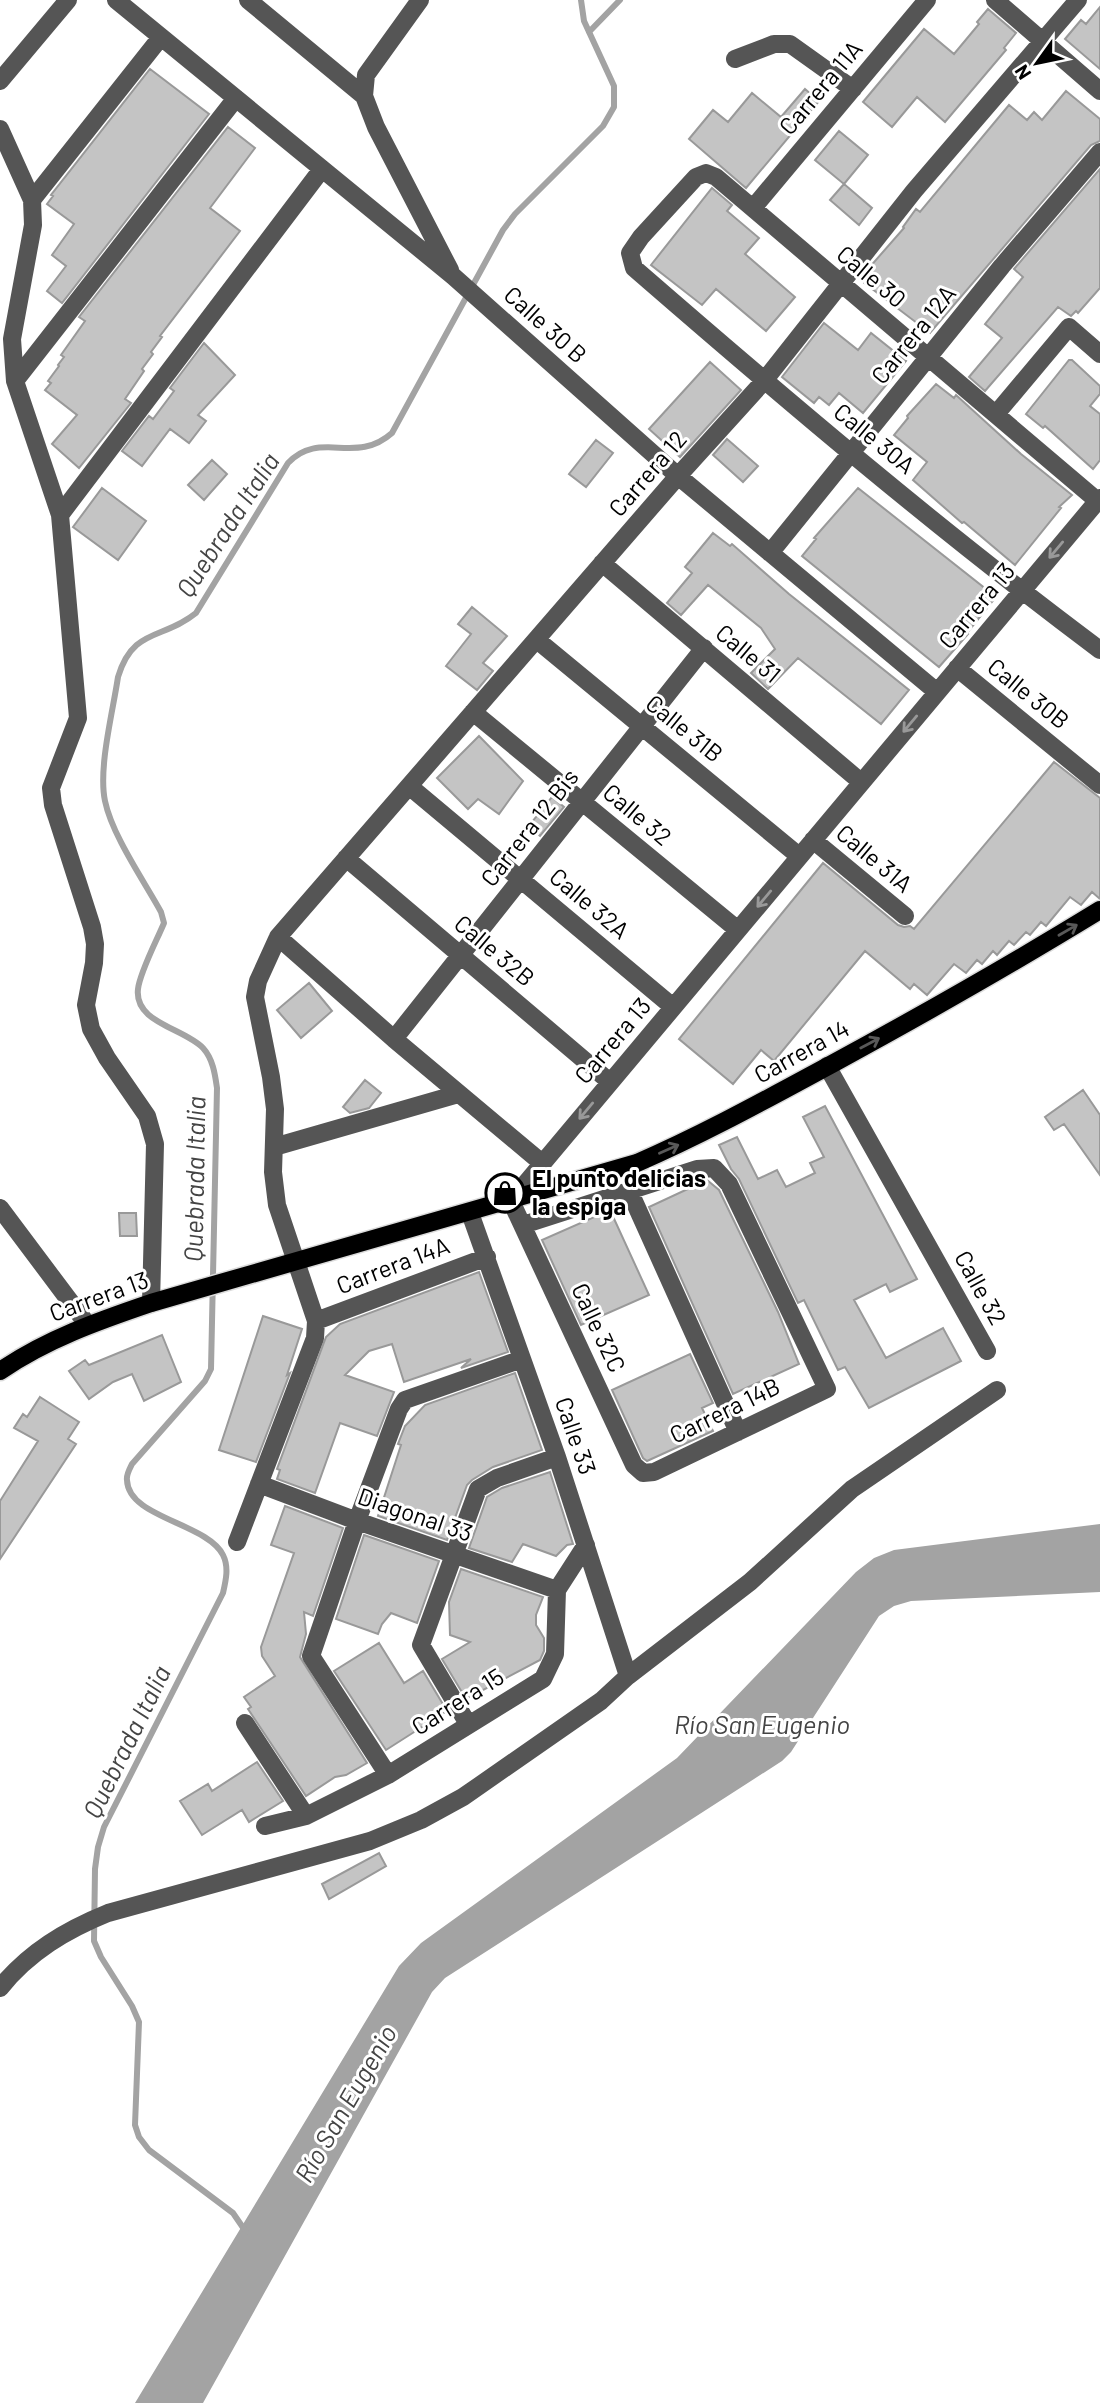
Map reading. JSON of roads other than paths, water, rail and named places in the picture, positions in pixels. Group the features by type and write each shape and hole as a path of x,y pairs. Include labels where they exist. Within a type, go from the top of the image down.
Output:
{"main road":[{"name":"Carrera 14","path":"511,1201 637,1163 731,1119 929,1011 1100,910"},
{"name":"Carrera 13","path":"0,1371 44,1344 87,1324 191,1291 511,1201"}],"street":[{"path":"0,81 68,0"},
{"name":"Calle 30 B","path":"116,0 453,276 678,476 937,692"},
{"path":"248,0 364,96"},
{"path":"420,0 366,75 364,96 376,127 453,276"},
{"name":"Carrera 11A","path":"753,208 927,0"},
{"path":"995,0 1099,88"},
{"name":"Carrera 12","path":"274,1147 275,1109 271,1077 255,997 258,981 278,937 678,476 764,381 914,191 1078,0"},
{"path":"32,200 161,37"},
{"path":"735,60 774,44 790,44 853,89"},
{"path":"15,381 236,99"},
{"path":"0,129 32,200 33,225 12,339 15,381 60,515 78,718 55,772 51,788 53,805 92,927 94,964 86,1005 91,1029 107,1058 147,1116 155,1144 152,1303"},
{"name":"Carrera 12A","path":"770,553 1002,266 1100,152"},
{"path":"60,515 323,169"},
{"name":"Calle 30","path":"630,253 640,237 696,177 706,173 716,177 1099,501"},
{"name":"Calle 30A","path":"630,253 634,268 764,381 1021,592 1100,650"},
{"path":"996,414 1069,327 1100,354"},
{"name":"Carrera 13","path":"511,1201 1099,501"},
{"name":"Calle 31","path":"602,563 861,782"},
{"name":"Calle 31B","path":"537,640 799,856"},
{"name":"Carrera 12 Bis","path":"394,1039 704,648"},
{"name":"Calle 30B","path":"957,668 1100,785"},
{"name":"Calle 32","path":"473,712 738,930"},
{"name":"Calle 32A","path":"409,786 673,1007"},
{"name":"Calle 31A","path":"813,840 905,916"},
{"name":"Calle 32B","path":"346,858 610,1082"},
{"path":"278,937 458,1094 542,1163"},
{"name":"Calle 32","path":"827,1066 987,1351"},
{"path":"237,1542 315,1338 316,1321 277,1205 273,1172 274,1147 458,1094"},
{"name":"Carrera 14B","path":"629,1190 696,1169 714,1168 729,1184 827,1389 654,1472 643,1473"},
{"path":"523,1225 629,1190 737,1432"},
{"name":"Calle 32C","path":"511,1201 635,1465 643,1473"},
{"path":"0,1208 87,1324"},
{"name":"Calle 33","path":"470,1213 557,1457 628,1676"},
{"name":"Carrera 14A","path":"316,1321 487,1257"},
{"path":"388,1775 311,1656 357,1521 399,1409 405,1400 522,1359"},
{"path":"0,1988 34,1954 56,1937 80,1924 108,1913 370,1841 421,1820 463,1797 601,1701 628,1676 750,1582 852,1489 997,1390"},
{"path":"468,1724 421,1645 478,1489 497,1478 557,1457"},
{"name":"Diagonal 33","path":"259,1484 556,1590"},
{"path":"556,1590 586,1545"},
{"name":"Carrera 15","path":"265,1826 306,1816 388,1775 543,1679 555,1654 556,1590"},
{"path":"245,1723 306,1816"}],"water":[{"name":"Río San Eugenio","path":"1100,1524 1100,1592 911,1601 894,1606 879,1616 791,1752 782,1761 445,1978 432,1992 203,2403 135,2403 399,1966 421,1943 677,1758 856,1572 874,1558 894,1550"}],"waterway":[{"name":"Quebrada Italia","path":"246,2232 233,2213 149,2150 139,2137 135,2125 139,2022 94,1941 95,1869 104,1827 223,1593 226,1578 225,1560 214,1544 140,1503 131,1493 127,1480 132,1464 205,1381 211,1369 217,1088 211,1062 203,1048 152,1017 144,1010 139,1000 138,989 142,974 164,923 161,912 121,843 109,814 103,788 107,739 118,677 132,650 150,636 196,613 288,463 300,453 313,449 365,447 392,433 503,230 515,214 603,126 614,107 614,86 584,21 581,0"},
{"path":"589,32 620,0"}],"place":[{"name":"El punto delicias la espiga","path":"505,1193"}]}
